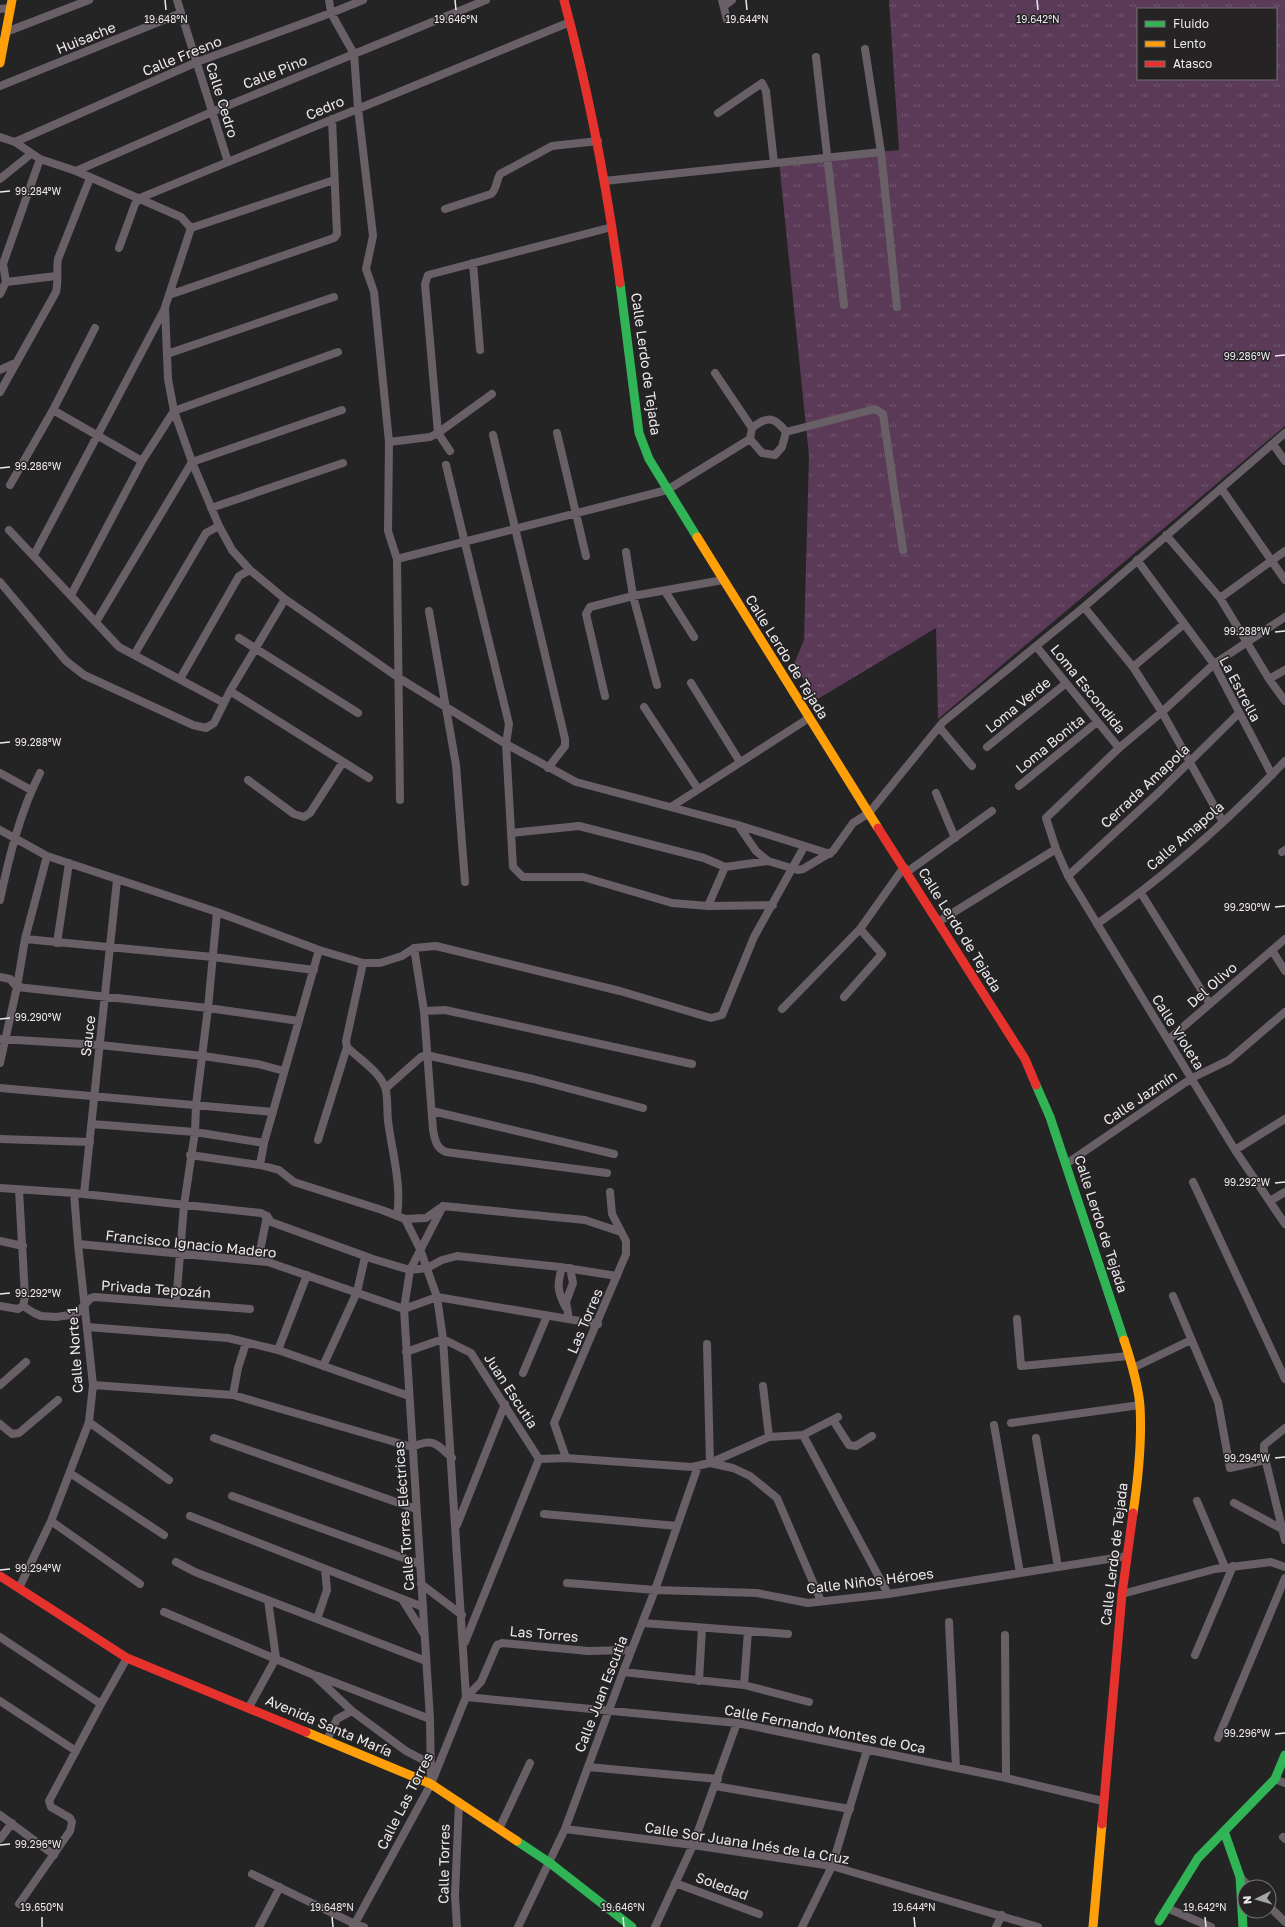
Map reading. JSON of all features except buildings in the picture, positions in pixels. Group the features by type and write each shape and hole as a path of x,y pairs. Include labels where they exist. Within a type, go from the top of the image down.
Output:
{"main road":[{"name":"Calle Lerdo de Tejada","path":"564,0 585,79 598,141 612,228 640,433 649,459 809,718 1025,1059 1050,1117 1133,1368 1140,1405 1137,1487 1122,1594 1093,1927"},
{"path":"0,61 11,4"},
{"name":"Avenida Santa María","path":"0,1576 128,1658 249,1707 431,1784 550,1863 632,1927"},
{"path":"1159,1921 1198,1858 1275,1779 1285,1755"},
{"path":"1224,1831 1240,1878 1243,1927"}],"street":[{"path":"6,32 89,0"},
{"name":"Calle Cedro","path":"177,0 228,162"},
{"path":"329,0 331,13 354,54 358,108 373,236 366,269 374,292 389,442 388,531 397,560 400,800"},
{"name":"Calle Fresno","path":"15,142 197,62 363,0"},
{"name":"Calle Pino","path":"76,171 212,112 486,0"},
{"path":"727,20 723,3 732,0"},
{"path":"0,9 11,4"},
{"name":"Huisache","path":"0,86 181,13"},
{"name":"Cedro","path":"140,198 570,22"},
{"path":"865,49 881,152 897,307"},
{"path":"816,57 844,305"},
{"path":"718,113 762,83 766,91 774,163"},
{"path":"169,294 334,238 337,234 332,119"},
{"path":"0,137 15,142 30,154 40,159 76,171 181,217 191,228"},
{"path":"445,209 491,194 495,191 497,179 500,174 552,146 598,141"},
{"path":"604,181 881,152"},
{"path":"0,179 30,154"},
{"path":"0,294 6,282 1,264 40,159"},
{"path":"0,392 56,292 58,285 56,276 58,259 90,178"},
{"path":"191,228 334,180"},
{"path":"119,248 135,204 140,198"},
{"path":"191,228 166,307 166,354 168,379 174,411 192,462 218,526 232,550 250,570 285,599 399,678 506,744 576,782 738,825 830,854"},
{"path":"450,452 438,433 425,284 428,275 612,228"},
{"path":"472,263 480,350"},
{"path":"6,282 56,276"},
{"path":"166,354 334,298"},
{"path":"34,555 166,307"},
{"path":"10,485 52,410 95,328"},
{"path":"71,595 142,460 174,411 338,352"},
{"path":"0,370 18,362"},
{"path":"715,372 752,428"},
{"path":"389,442 430,437 438,433 492,394"},
{"path":"52,410 142,460"},
{"path":"96,622 192,462 342,410"},
{"path":"786,432 875,410 882,414 903,550"},
{"path":"397,560 577,515 667,490 750,439 752,428 762,420 772,419 780,423 786,432 782,446 775,455 762,453 750,439"},
{"path":"557,433 586,556"},
{"path":"738,825 756,851 768,861 798,870 806,868 830,854 854,823 869,813 939,726 1084,607 1285,433"},
{"path":"493,435 565,739 565,746 548,768"},
{"path":"1273,444 1285,461"},
{"path":"211,508 343,463"},
{"path":"446,465 509,724 506,744 513,867 523,877 583,877 672,903 708,906 773,905"},
{"path":"1221,488 1285,580"},
{"path":"134,655 206,533 218,526"},
{"path":"9,530 119,647 224,703"},
{"path":"1166,535 1220,598 1246,643 1285,701"},
{"path":"626,552 633,596 657,685"},
{"path":"1220,598 1285,552"},
{"name":"La Estrella","path":"1137,560 1214,664 1272,775"},
{"path":"180,679 240,576 250,570"},
{"path":"605,696 586,614 590,607 633,596 723,580"},
{"path":"0,582 66,661 84,675 194,725 206,728 214,723 230,691 285,599"},
{"path":"665,591 694,637"},
{"path":"1084,607 1133,667 1162,712 1223,822"},
{"path":"429,611 456,765 465,882"},
{"path":"1119,748 1162,712 1214,664 1285,617"},
{"path":"1133,667 1184,624"},
{"path":"239,638 256,647 358,713"},
{"name":"Loma Escondida","path":"1036,646 1119,748"},
{"path":"1269,679 1285,670"},
{"path":"691,683 740,762"},
{"name":"Loma Verde","path":"987,747 1066,684"},
{"path":"230,691 369,778"},
{"path":"644,707 698,790"},
{"name":"Cerrada Amapola","path":"1068,876 1190,762 1239,713"},
{"path":"671,808 809,718"},
{"name":"Loma Bonita","path":"1019,786 1097,722"},
{"path":"939,726 972,766"},
{"name":"Calle Violeta","path":"1119,748 1046,818 1056,849 1068,876 1235,1150 1285,1224"},
{"name":"Calle Amapola","path":"1097,924 1140,893 1223,822 1285,761"},
{"path":"248,780 294,814 304,817 310,813 343,762"},
{"path":"0,773 31,790"},
{"path":"0,900 1,886 15,838 31,790 40,773"},
{"path":"936,794 955,838"},
{"path":"782,1009 860,929 905,870 955,838 992,811"},
{"path":"511,833 579,826 704,858 725,867 768,861"},
{"path":"0,830 47,856 217,912 319,950 363,963 380,963 402,956 414,948 436,946 620,991 712,1018 722,1015 754,937 773,905 804,846"},
{"path":"938,922 1056,849"},
{"path":"0,1063 2,1039 18,987 25,939 47,856"},
{"path":"57,943 69,863"},
{"path":"708,906 725,867"},
{"name":"Sauce","path":"84,1194 106,997 117,880"},
{"path":"1140,893 1210,1004"},
{"path":"176,1303 184,1205 190,1155 195,1132 196,1105 203,1056 217,912"},
{"path":"844,997 882,954 860,929"},
{"path":"25,939 213,957 314,970"},
{"name":"Del Olivo","path":"1168,1040 1285,939"},
{"path":"414,948 424,1011 426,1055 432,1111 436,1142 440,1150 607,1173"},
{"path":"260,1165 264,1143 319,950"},
{"path":"1272,950 1285,971"},
{"path":"318,1140 347,1047 348,1032 363,963"},
{"path":"0,977 10,979 18,987 208,1008 299,1021"},
{"path":"424,1011 445,1010 692,1064"},
{"name":"Calle Jazmín","path":"1066,1164 1192,1078 1229,1060 1285,1012"},
{"path":"2,1039 100,1045 203,1056 258,1064 284,1071"},
{"path":"347,1047 377,1075 386,1088 390,1140 397,1178 401,1218 420,1249 437,1297 443,1339 452,1458 466,1697"},
{"path":"386,1088 421,1057 426,1055 533,1079 643,1108"},
{"path":"0,1088 273,1112"},
{"path":"432,1111 614,1154"},
{"path":"1235,1150 1285,1119"},
{"path":"92,1124 195,1132 264,1143"},
{"path":"0,1139 90,1142"},
{"path":"190,1155 260,1165 279,1170 294,1182 382,1210 401,1218 426,1218 443,1206 585,1220 621,1232"},
{"path":"1193,1182 1285,1379"},
{"path":"0,1188 74,1193 261,1213 267,1216 271,1222 365,1257 410,1270 426,1268 442,1260 457,1256 566,1268 617,1276"},
{"path":"19,1190 25,1297 23,1306"},
{"name":"Las Torres","path":"566,1458 554,1423 598,1324 626,1254 626,1241 612,1214 610,1192"},
{"path":"1270,1202 1285,1192"},
{"name":"Calle Norte 1","path":"19,1588 51,1521 89,1422 93,1386 74,1193"},
{"name":"Calle Torres Eléctricas","path":"431,1784 430,1719 404,1309 410,1270 443,1206"},
{"path":"258,1261 267,1216"},
{"path":"0,1241 23,1246"},
{"name":"Francisco Ignacio Madero","path":"78,1244 268,1262 404,1309"},
{"path":"323,1366 356,1292 365,1257"},
{"path":"566,1268 558,1281 558,1293 569,1319"},
{"path":"566,1268 572,1283 566,1302 566,1310"},
{"path":"278,1350 307,1275"},
{"path":"1173,1296 1218,1402 1230,1468 1265,1460"},
{"name":"Privada Tepozán","path":"0,1306 18,1309 23,1306 34,1313 56,1317 77,1313 91,1298 95,1297 250,1310"},
{"path":"404,1309 437,1297 598,1324"},
{"path":"523,1373 547,1316"},
{"path":"1017,1319 1021,1366 1129,1356"},
{"path":"87,1327 228,1338 278,1350 409,1396"},
{"path":"406,1352 443,1339"},
{"name":"Juan Escutia","path":"443,1339 471,1353 539,1459"},
{"path":"1133,1368 1191,1340"},
{"path":"233,1395 238,1368 246,1343"},
{"path":"706,1344 710,1463"},
{"path":"0,1385 26,1362"},
{"path":"93,1386 233,1395 412,1447 426,1441 438,1445 452,1458"},
{"path":"764,1386 769,1437"},
{"path":"0,1424 12,1434 19,1433 58,1400"},
{"path":"456,1528 505,1404"},
{"path":"1011,1423 1140,1405"},
{"path":"464,1644 539,1459 566,1458 698,1466 710,1463 769,1437 804,1435 836,1418 850,1445 856,1446 872,1436"},
{"path":"89,1422 169,1480"},
{"path":"994,1425 1020,1573"},
{"path":"1285,1428 1264,1445 1265,1460 1285,1540"},
{"path":"804,1435 888,1594"},
{"path":"214,1438 416,1509"},
{"path":"1036,1438 1058,1567"},
{"path":"710,1463 732,1468 750,1476 776,1498 821,1601"},
{"name":"Calle Juan Escutia","path":"518,1927 565,1829 631,1650 656,1590 698,1466"},
{"path":"70,1473 164,1535"},
{"path":"232,1496 420,1564"},
{"path":"1195,1655 1229,1567 1197,1501"},
{"path":"1234,1504 1282,1529"},
{"path":"544,1514 677,1526"},
{"path":"190,1516 423,1608"},
{"path":"51,1521 140,1584"},
{"name":"Calle Niños Héroes","path":"567,1583 656,1590 757,1593 808,1603 888,1594 1127,1556"},
{"path":"176,1562 195,1572 426,1661"},
{"path":"1122,1594 1215,1568 1271,1562 1285,1567"},
{"path":"317,1619 327,1590 325,1569"},
{"path":"1218,1738 1285,1578"},
{"path":"421,1584 462,1615"},
{"path":"402,1599 425,1635"},
{"path":"249,1707 276,1658 268,1600"},
{"path":"164,1612 314,1675 430,1719"},
{"path":"949,1622 956,1768"},
{"path":"642,1623 788,1634"},
{"path":"699,1681 702,1628"},
{"path":"744,1686 748,1631"},
{"path":"1005,1635 1006,1778"},
{"path":"0,1637 100,1704"},
{"name":"Las Torres","path":"497,1645 502,1643 588,1651 631,1650"},
{"name":"Calle Las Torres","path":"354,1926 431,1784 466,1697 481,1682 497,1645"},
{"path":"19,1904 70,1832 72,1822 70,1818 51,1807 49,1802 100,1704 128,1658"},
{"path":"623,1672 744,1686 809,1702"},
{"path":"314,1675 352,1711 406,1751 431,1764"},
{"name":"Calle Fernando Montes de Oca","path":"466,1697 737,1723 1006,1778 1103,1801"},
{"path":"0,1701 76,1751"},
{"path":"326,1740 337,1719 352,1711"},
{"path":"655,1927 693,1845 737,1723"},
{"path":"802,1927 832,1866 867,1750"},
{"path":"500,1829 530,1763"},
{"path":"588,1767 716,1783 850,1809"},
{"path":"1275,1779 1285,1783"},
{"name":"Calle Torres","path":"457,1927 455,1896 459,1802"},
{"path":"0,1815 54,1855"},
{"path":"0,1839 12,1823"},
{"name":"Calle Sor Juana Inés de la Cruz","path":"565,1829 693,1845 832,1866 1002,1915 1038,1927"},
{"path":"252,1874 354,1926 364,1927"},
{"name":"Soledad","path":"675,1883 760,1914"},
{"path":"259,1927 280,1887"},
{"path":"1167,1908 1211,1927"},
{"path":"1277,1914 1285,1922"},
{"path":"996,1927 1002,1915"}],"green space":[{"path":"889,0 1285,0 1285,426 938,719 936,628 816,700 794,664 804,640 809,456 779,161 899,150"}],"traffic: fast":[{"path":"620,283 639,433 649,459 697,537"},
{"path":"1036,1085 1050,1117 1124,1340"},
{"path":"1159,1921 1198,1858 1275,1779 1285,1755"},
{"path":"1224,1831 1240,1877 1243,1927"},
{"path":"517,1841 550,1863 632,1927"}],"traffic: slow":[{"path":"0,63 12,0"},
{"path":"697,537 878,828"},
{"path":"1124,1340 1132,1364 1140,1406 1139,1460 1133,1513"},
{"path":"306,1732 431,1784 517,1841"},
{"path":"1093,1927 1102,1824"}],"traffic: jam":[{"path":"564,0 596,140 620,283"},
{"path":"878,828 1025,1059 1036,1085"},
{"path":"1102,1824 1122,1594 1133,1513"},
{"path":"0,1576 127,1658 306,1732"}]}
